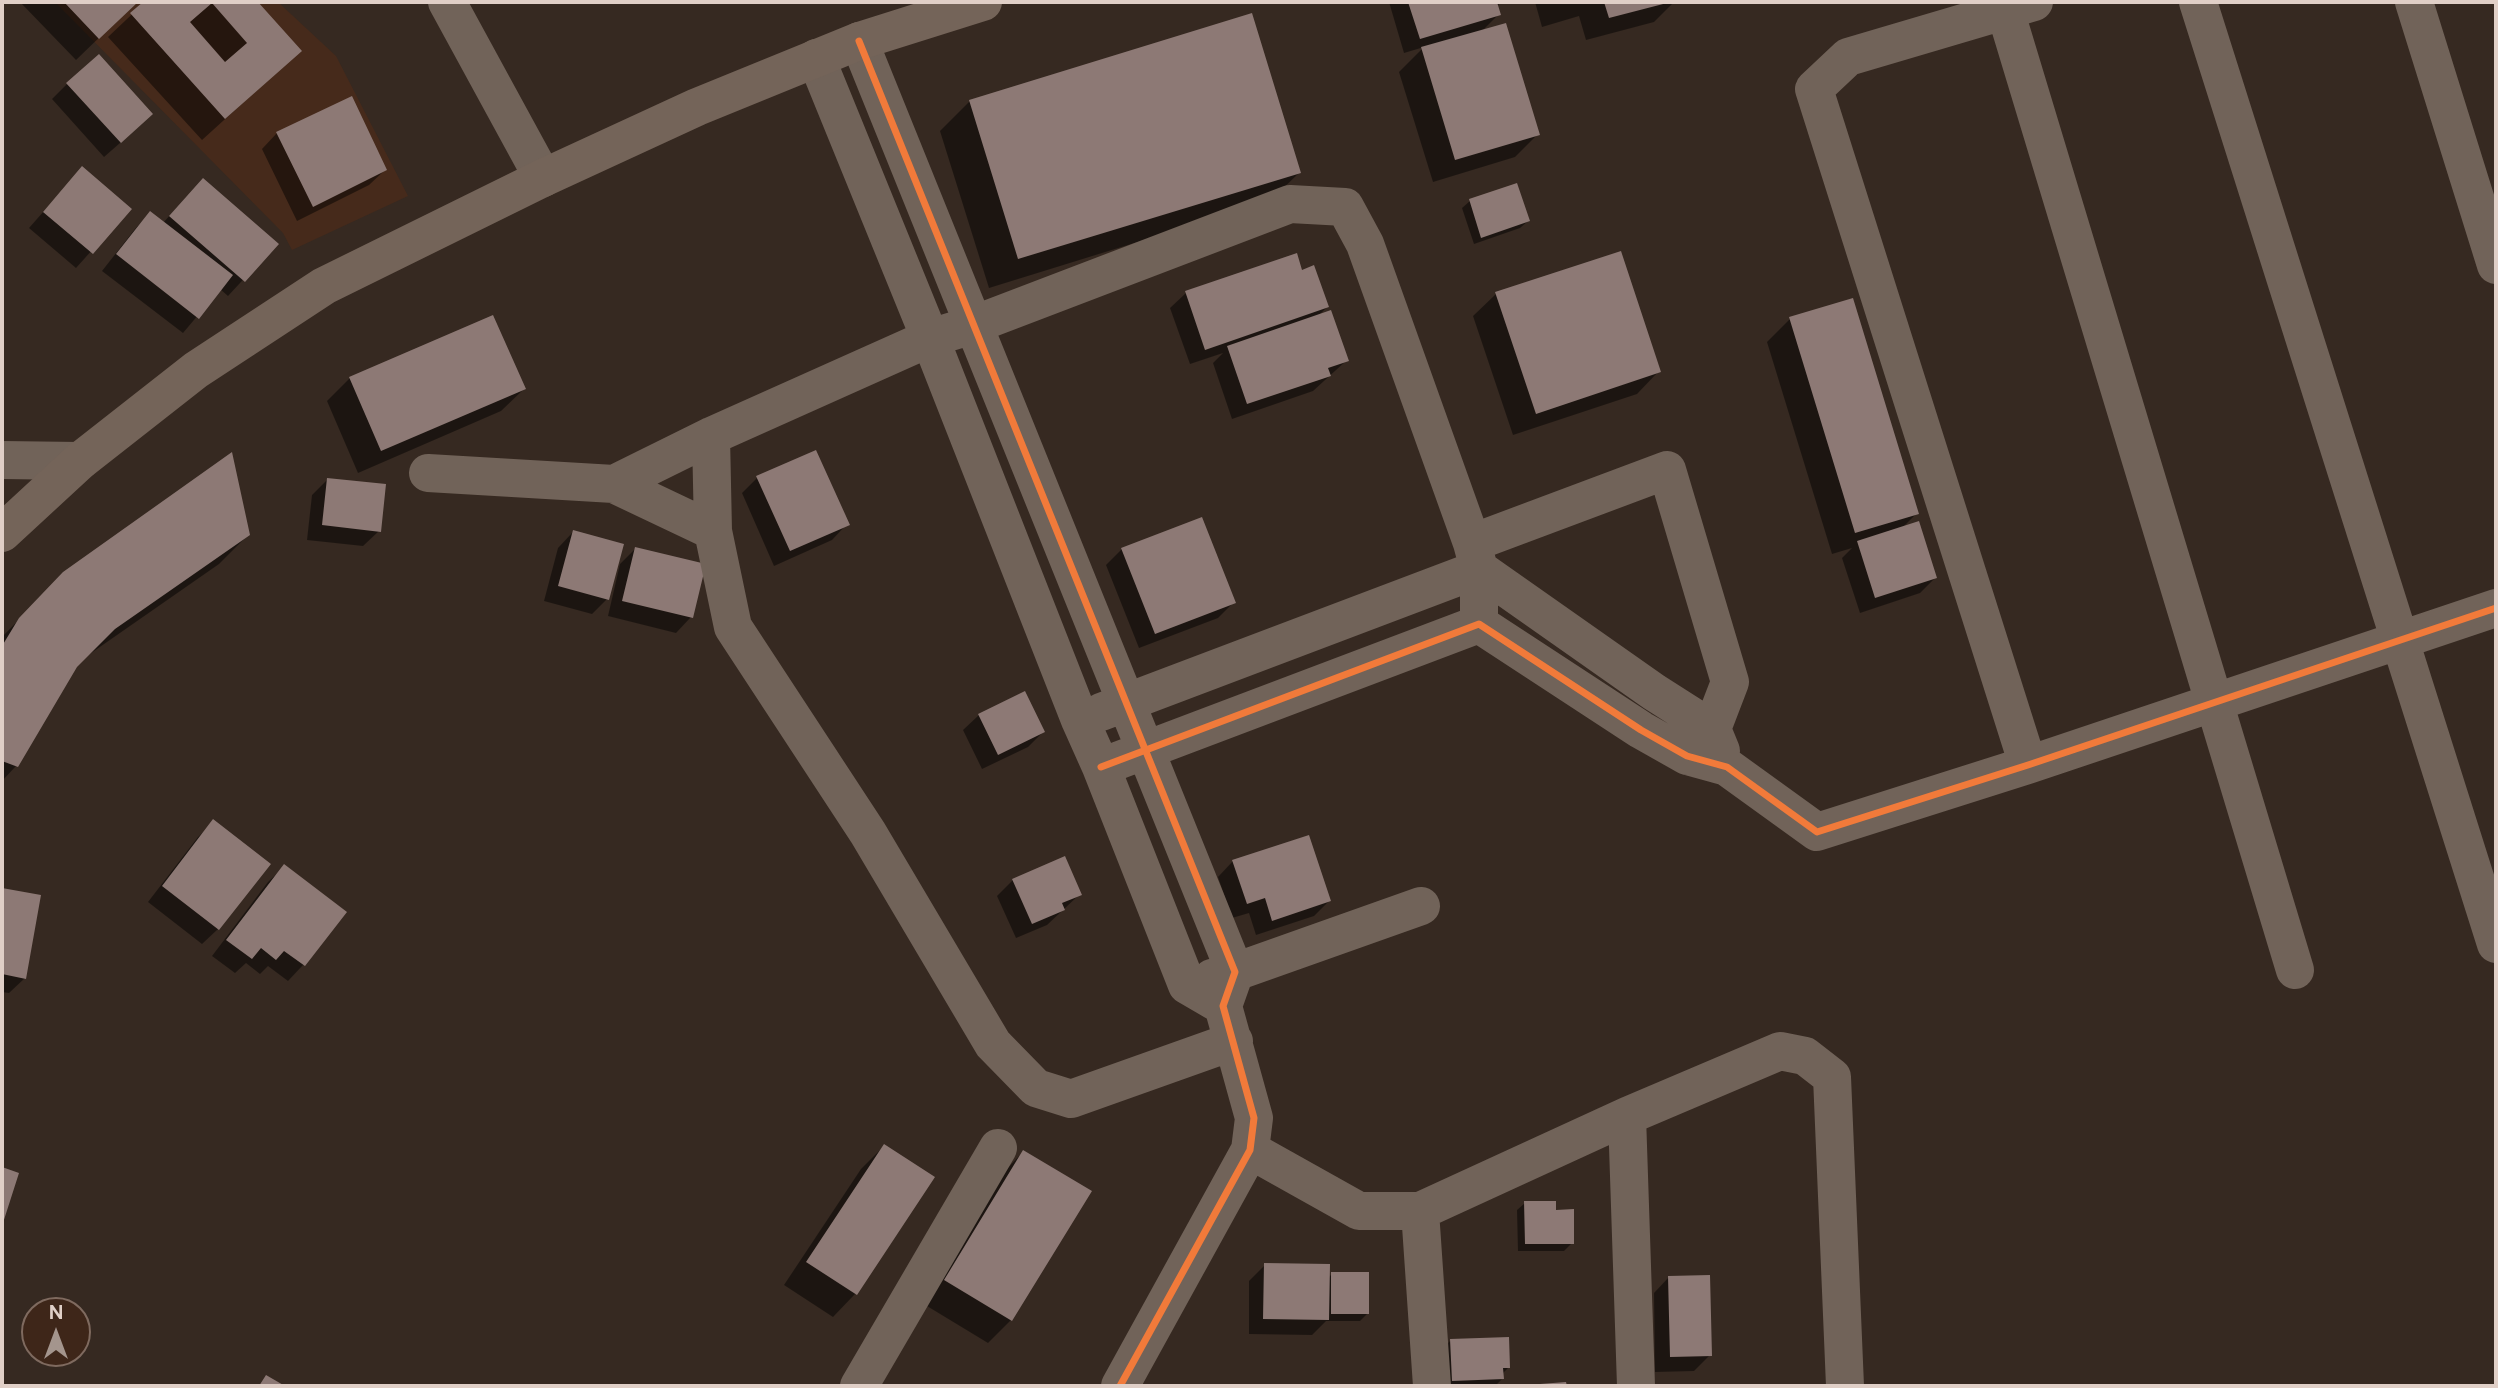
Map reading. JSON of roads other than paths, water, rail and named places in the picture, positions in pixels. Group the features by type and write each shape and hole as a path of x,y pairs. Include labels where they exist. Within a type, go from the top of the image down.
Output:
{"main road":[{"path":"2,533 80,461 196,370 324,286 543,178 696,107 859,41 983,2"}],"street":[{"path":"447,2 543,178"},
{"path":"2198,2 2496,944"},
{"path":"2414,2 2496,265"},
{"path":"2028,765 1814,89 1848,57 2019,6 2214,702 2295,970"},
{"path":"859,41 1146,750 1229,989 1252,1134 1120,1386"},
{"path":"816,58 1187,985 1229,989 1421,906"},
{"path":"614,484 711,436 930,338 973,325 1290,204 1345,207 1364,244 1475,556 1479,624"},
{"path":"711,436 713,531 733,627 868,833 993,1044 1036,1088 1071,1099 1238,1055"},
{"path":"2,460 80,461"},
{"path":"1080,720 1475,556 1667,470 1730,682 1700,742"},
{"path":"428,473 614,484 713,531"},
{"path":"1475,556 1654,692 1727,767 1817,832 2028,765 2496,608"},
{"path":"1479,624 1641,730 1700,742"},
{"path":"1101,766 1479,624"},
{"path":"1252,1134 1359,1210 1420,1210 1627,1116 1780,1051 1805,1056 1832,1077 1845,1386"},
{"path":"1627,1116 1636,1386"},
{"path":"859,1386 998,1148"},
{"path":"1420,1210 1432,1386"}]}
